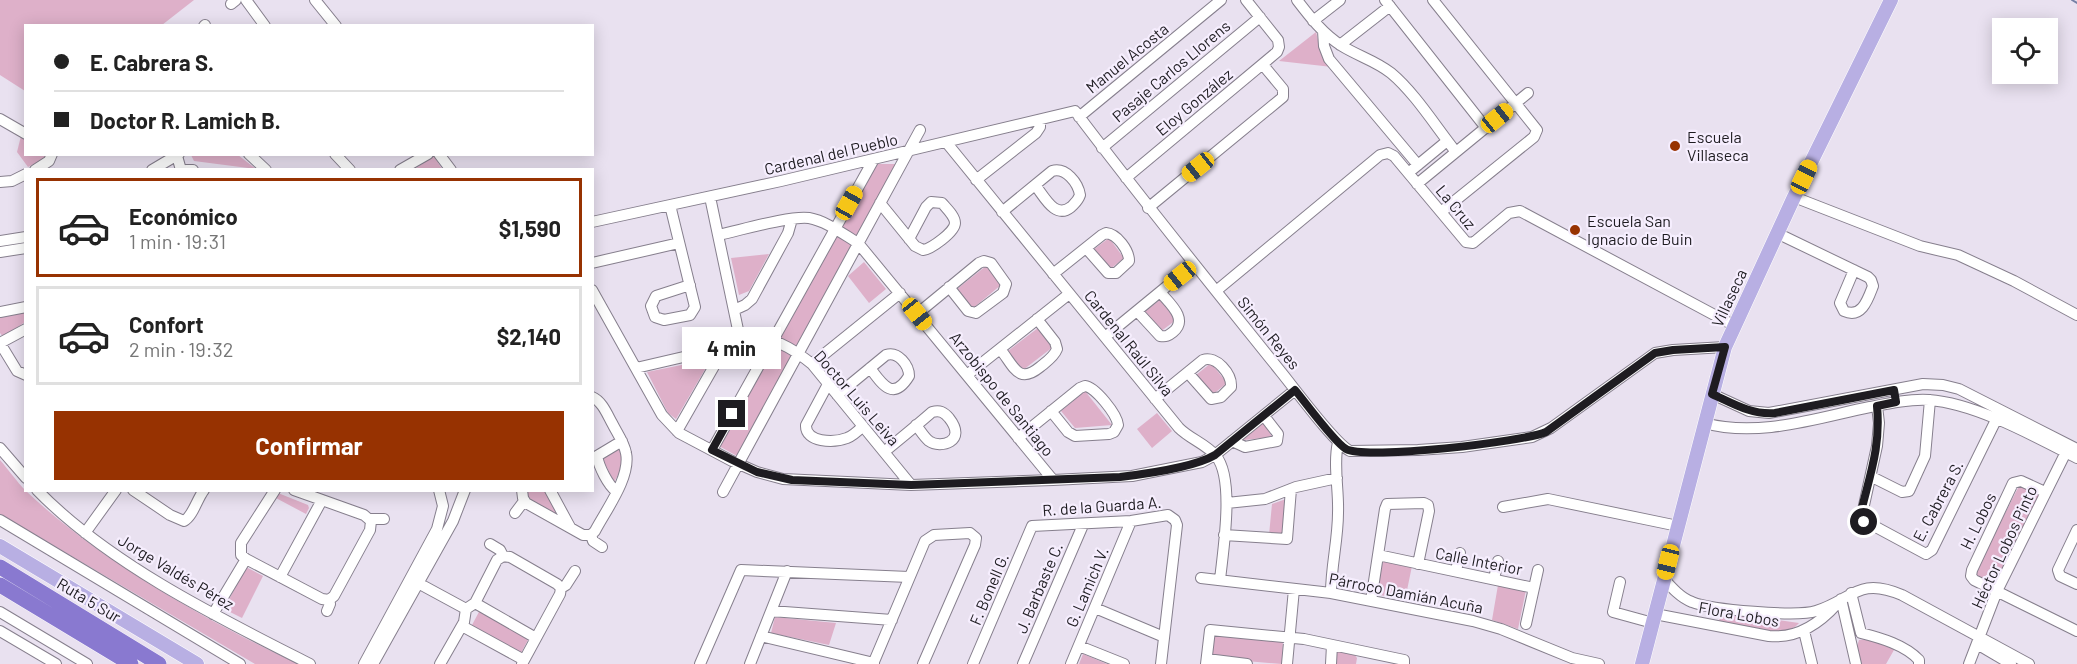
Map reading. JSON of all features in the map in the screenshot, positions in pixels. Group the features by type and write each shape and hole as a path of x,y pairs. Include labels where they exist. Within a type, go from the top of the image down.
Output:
{"highway":[{"name":"Ruta 5 Sur","path":"0,567 159,664"},
{"name":"Ruta 5 Sur","path":"0,585 132,664"}],"main road":[{"name":"Villaseca","path":"1642,664 1725,347 1794,197 1891,0"},
{"path":"0,546 197,664"}],"street":[{"path":"246,0 264,24"},
{"path":"315,0 334,24"},
{"name":"Manuel Acosta","path":"1077,114 1221,0"},
{"path":"1246,0 1260,17"},
{"path":"1297,0 1313,21 1340,45 1383,67 1399,81 1456,152"},
{"path":"1313,21 1340,0"},
{"path":"1433,0 1537,130 1535,135 1440,212"},
{"path":"1340,45 1388,3 1486,128"},
{"name":"Eloy González","path":"1126,178 1277,52 1280,47 1278,40 1260,17"},
{"name":"Pasaje Carlos Llorens","path":"1102,148 1260,17"},
{"path":"1323,31 1324,46 1329,59 1418,165"},
{"path":"1148,208 1283,97 1283,90 1263,65"},
{"path":"1417,184 1528,93"},
{"name":"Cardenal del Pueblo","path":"594,222 710,197 1040,120 1077,114"},
{"name":"Simón Reyes","path":"1077,114 1148,208 1338,442"},
{"path":"0,119 24,133"},
{"path":"976,180 1036,133 1040,127 1040,120"},
{"path":"723,492 920,130"},
{"path":"1408,173 1447,141"},
{"name":"Cardenal Raúl Silva","path":"946,142 1182,432 1204,445 1215,455"},
{"name":"La Cruz","path":"1216,291 1380,155 1388,153 1408,173 1464,240 1471,243 1509,213 1520,211 1735,326"},
{"path":"37,168 54,156"},
{"path":"155,168 176,156"},
{"path":"251,156 264,168"},
{"path":"337,156 348,168"},
{"path":"404,168 424,156"},
{"path":"712,450 874,159"},
{"path":"0,182 12,181 24,175"},
{"path":"1002,212 1035,185"},
{"path":"710,197 741,344"},
{"path":"1794,197 1920,246 1958,255 2014,280 2077,315"},
{"path":"880,203 909,238 920,249 929,249 954,228 954,219 942,203 932,202 926,207 909,238"},
{"path":"670,205 690,285"},
{"name":"Arzobispo de Santiago","path":"718,235 792,219 810,218 858,243 1053,480"},
{"path":"734,310 746,305 752,299 788,232 792,219"},
{"path":"1777,234 1854,270"},
{"path":"0,241 24,237"},
{"path":"594,263 679,243"},
{"path":"0,252 24,248"},
{"path":"1053,274 1086,248"},
{"path":"917,314 949,287 984,261 991,263 1006,284 1003,292 976,313 968,311 949,287"},
{"path":"1105,337 1194,264"},
{"path":"1137,311 1157,335 1165,337 1170,334 1178,327 1180,317 1160,292"},
{"path":"812,364 900,293"},
{"path":"594,294 662,415 677,431 757,472 783,479 911,485 1144,474 1202,462 1215,455 1295,390"},
{"path":"967,375 1069,294"},
{"path":"0,312 24,307"},
{"path":"1000,349 1022,374 1029,375 1039,368 1055,354 1057,347 1037,319"},
{"path":"24,330 0,343 15,368 24,376"},
{"path":"636,368 761,339 773,340"},
{"name":"Doctor Luis Leiva","path":"773,340 798,353 812,364 911,485"},
{"path":"677,431 724,347"},
{"path":"1338,442 1353,452 1475,446 1537,436 1655,353 1725,347"},
{"path":"837,395 870,368"},
{"path":"1155,399 1188,373"},
{"path":"828,384 806,425 809,436 813,439 840,440 850,437 863,426"},
{"path":"1712,394 1749,411 1769,413 1930,384 1951,386 2071,449 2077,458"},
{"path":"1018,438 1051,411 1080,388 1087,386 1094,389 1111,410 1118,419 1118,425 1116,430 1109,434 1075,436 1068,432 1051,411"},
{"path":"1894,390 1896,402"},
{"path":"515,513 523,496 558,516 570,528 585,536 595,531 625,472 627,461 622,441 594,395"},
{"path":"1704,423 1732,429 1761,429 1896,402 1929,400 1965,407 2071,449"},
{"path":"1872,477 1902,492 1909,491 1925,456 1929,400"},
{"name":"E. Cabrera S.","path":"1877,406 1879,434 1872,477 1860,514 1862,521 1924,553 1929,553 1996,420"},
{"path":"1232,441 1245,447 1277,441 1278,434 1264,416"},
{"path":"884,452 916,426"},
{"path":"616,491 595,456 622,441"},
{"path":"1330,593 1338,516 1336,458 1338,442"},
{"path":"0,448 24,476"},
{"name":"Héctor Lobos Pinto","path":"1969,664 1997,591 2045,492 2071,449"},
{"path":"1215,455 1225,475 1227,503 1220,580"},
{"path":"1227,503 1265,499 1291,489 1337,478"},
{"name":"H. Lobos","path":"1997,591 1974,580 1971,573 2013,483 2019,480 2045,492"},
{"path":"1224,535 1286,540 1291,489"},
{"name":"Jorge Valdés Pérez","path":"39,492 85,533 149,575 213,614 310,664"},
{"path":"85,533 115,492"},
{"path":"136,492 182,520 190,517 203,492"},
{"path":"273,492 241,543 240,552 246,559 322,599 328,606 370,530 369,519"},
{"path":"300,492 369,519 376,517 384,519"},
{"path":"373,664 437,529 443,506 439,492"},
{"path":"364,664 418,583 459,509 464,492"},
{"path":"551,492 558,516"},
{"path":"1503,507 1552,499 1677,526"},
{"path":"280,577 322,500"},
{"name":"Calle Interior","path":"1371,601 1387,504 1424,503 1428,505 1429,511 1418,564"},
{"path":"443,506 459,509"},
{"name":"R. de la Guarda A.","path":"1032,526 1083,525 1165,516 1173,518 1177,525 1164,637"},
{"path":"0,520 240,664"},
{"name":"G. Lamich V.","path":"1071,664 1131,521"},
{"name":"J. Barbaste C.","path":"1023,664 1083,525"},
{"name":"F. Bonell G.","path":"973,664 1032,526"},
{"path":"761,636 873,663 923,544 929,537 973,534 976,538 975,544 923,664"},
{"path":"2076,534 2058,570 2060,576 2077,584"},
{"path":"591,535 593,541 602,547"},
{"path":"490,544 500,550 503,556"},
{"path":"1456,571 1460,553"},
{"name":"Calle Interior","path":"1378,555 1534,588"},
{"path":"440,664 462,626 470,606 497,560 503,556 510,557 561,588"},
{"path":"213,614 246,559"},
{"path":"1494,579 1498,561"},
{"path":"700,664 741,570 909,577"},
{"name":"Calle Interior","path":"1526,624 1538,570"},
{"path":"462,626 523,662 560,594 561,588 566,585 575,571"},
{"path":"750,664 787,571"},
{"name":"Párroco Damián Acuña","path":"1201,578 1330,593 1496,627 1561,654 1599,664"},
{"name":"Flora Lobos","path":"1664,579 1684,598 1695,603 1719,608 1805,613 1821,609 1851,593 1871,588 1887,590 2015,662 2029,664"},
{"name":"Flora Lobos","path":"1620,582 1613,612 1654,618 1673,617 1776,637 1788,636 1807,629 1829,612 1840,599"},
{"path":"418,583 536,638"},
{"path":"1287,664 1294,589"},
{"path":"1997,591 2077,631"},
{"path":"1851,593 1861,633"},
{"path":"1673,617 1684,598"},
{"path":"1840,599 1856,664"},
{"path":"1095,608 1164,637 1161,664"},
{"path":"1710,626 1719,608"},
{"path":"771,611 892,620"},
{"path":"0,612 87,664"},
{"path":"1805,613 1809,619 1807,629 1812,664"},
{"path":"1247,664 1206,662 1210,630 1290,638 1332,645 1404,660 1404,664"},
{"path":"0,631 56,664"},
{"path":"1851,639 1861,633 1890,642 1911,653 1919,662"},
{"path":"1331,664 1332,645"},
{"path":"1079,646 1124,664"},
{"path":"1359,664 1362,651"}],"shaded area":[{"path":"0,0 194,0 163,24 24,24 24,90 0,75"},
{"path":"1316,32 1319,44 1332,67 1279,61"},
{"path":"21,136 24,138 24,156 46,156 28,167 17,152"},
{"path":"192,156 239,156 255,168 248,168 194,161"},
{"path":"434,156 441,168 416,168"},
{"path":"877,164 896,164 737,456 719,446"},
{"path":"1109,238 1124,258 1109,270 1093,250"},
{"path":"769,254 749,291 739,295 731,258"},
{"path":"864,262 886,289 869,303 848,276"},
{"path":"986,266 1001,285 972,309 957,289"},
{"path":"1160,300 1176,320 1160,332 1144,312"},
{"path":"24,312 24,323 3,337 0,333 0,315"},
{"path":"1038,328 1053,347 1023,370 1008,351"},
{"path":"711,359 676,419 668,413 647,372"},
{"path":"1211,363 1227,383 1212,395 1196,375"},
{"path":"1085,391 1112,425 1075,428 1061,411"},
{"path":"1157,413 1172,431 1152,448 1137,429"},
{"path":"1263,421 1272,437 1244,440 1242,438"},
{"path":"619,447 622,457 621,465 614,482 602,458"},
{"path":"0,460 24,489 24,492 27,492 55,517 120,565 191,608 298,664 255,664 0,514"},
{"path":"2020,484 2039,495 1994,586 1973,576"},
{"path":"526,492 546,492 558,515 533,504 525,496"},
{"path":"278,493 308,505 306,514 274,497"},
{"path":"1286,499 1282,537 1269,535 1272,504"},
{"path":"1383,561 1412,566 1405,600 1375,594"},
{"path":"246,567 263,576 242,618 224,609"},
{"path":"1498,585 1526,590 1518,629 1492,620"},
{"path":"480,610 529,638 521,653 472,625"},
{"path":"1721,612 1799,623 1783,631 1761,631 1719,621"},
{"path":"775,617 836,623 829,645 771,633"},
{"path":"1213,632 1283,640 1282,664 1211,658"},
{"path":"1866,639 1894,650 1886,664 1861,664 1856,649 1859,640"},
{"path":"1338,651 1354,654 1357,658 1356,664 1334,664 1335,654"},
{"path":"1083,654 1107,664 1079,664"}],"waterway":[{"path":"2072,0 2077,3"}],"place":[{"name":"Escuela Villaseca","path":"1675,146"},
{"name":"Escuela San Ignacio de Buin","path":"1575,230"}],"route":[{"path":"732,414 712,450 757,472 783,479 911,485 1120,477 1205,460 1215,455 1295,390 1338,442 1350,451 1433,450 1541,434 1655,353 1725,347 1712,394 1749,411 1775,413 1894,390 1896,402 1877,406 1879,434 1872,477 1860,516 1864,522"}]}
